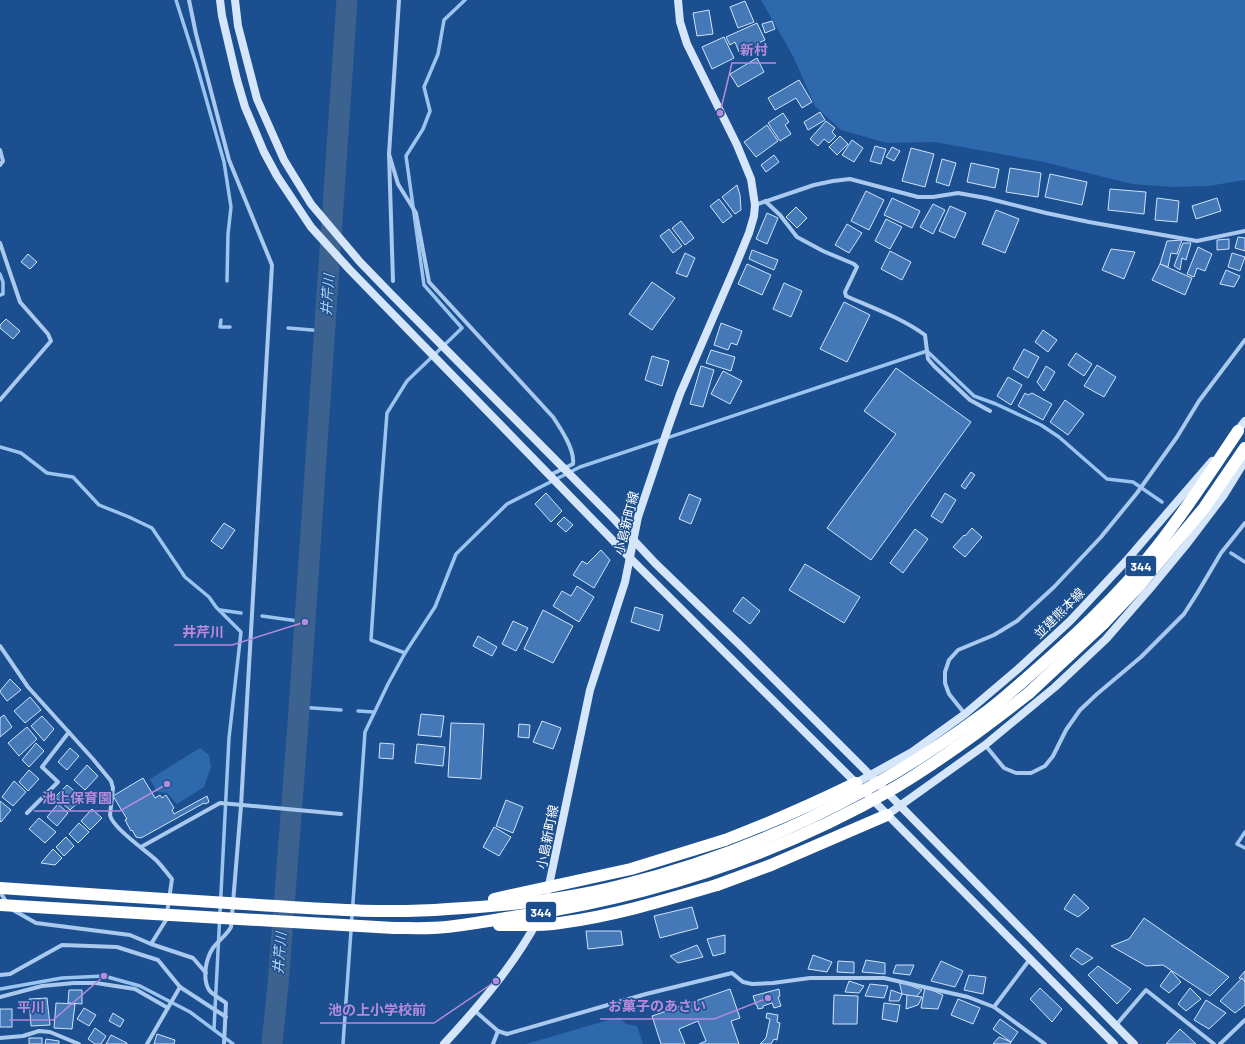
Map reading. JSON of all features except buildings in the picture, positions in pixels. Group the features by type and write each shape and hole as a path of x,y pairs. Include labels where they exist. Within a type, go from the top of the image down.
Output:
{"highway":[{"name":"344","path":"0,888 312,908 395,911 446,910 539,901 618,886 669,873 755,843 824,812 891,776 981,716 1021,683 1063,647 1130,579 1156,548 1196,494 1242,426"},
{"name":"344","path":"0,905 394,928 444,927 573,907 621,897 718,869 831,822 897,786 958,746 1030,693 1105,622 1139,586 1204,508 1245,448"},
{"path":"446,910 631,869 726,840 769,824 856,783"},
{"path":"444,927 559,924 609,915 662,902 717,885 771,865 887,815"}],"street":[{"path":"189,0 196,34 229,160 272,266 241,806 231,926 226,936 214,946 208,955 206,973 206,981 210,990 226,1003 224,1044"},
{"path":"220,0 222,16 245,107 264,152 277,176 311,227 350,270 629,557 921,848 1114,1044"},
{"path":"235,0 238,26 257,99 284,160 311,204 360,262 392,296 565,468 634,539 655,564 747,652 869,774 1134,1044"},
{"path":"393,281 388,154 399,0"},
{"name":"小島新町線","path":"444,1044 475,1011 524,946 539,919 551,881 590,690 625,582 638,516 680,394 749,233 754,216 755,204 751,179 737,145 687,44 680,22 678,0"},
{"path":"0,150 3,161 0,165"},
{"path":"388,154 398,184 416,213 429,282 553,417 562,430 574,458 573,464 550,475"},
{"path":"755,204 814,185 850,179 918,197 958,193 1089,222 1196,241 1245,231"},
{"path":"765,201 780,215 797,237 823,251 854,264 857,267 845,292 846,296 889,315 917,329 925,335 928,359 970,400 990,411"},
{"path":"0,243 20,302 48,334 51,341 0,400"},
{"path":"965,714 949,694 945,683 945,672 949,660 958,650 994,635 1017,621 1054,587 1101,537 1137,493 1177,437 1199,401 1245,340"},
{"name":"並建熊本線","path":"856,783 869,774 912,752 965,714 1018,669 1070,621 1126,561 1242,426"},
{"path":"887,815 985,745 1056,687 1106,639 1186,544 1224,495 1245,461"},
{"path":"985,745 1004,768 1016,773 1031,773 1045,766 1053,756 1066,730 1080,710 1141,657 1184,614 1221,553 1245,524"},
{"path":"0,646 28,687 93,759 110,781 114,788 110,818 120,830 156,860 172,879 166,920 151,944"},
{"path":"27,813 58,782 42,767 69,732"},
{"path":"141,847 220,804 342,814"},
{"path":"921,848 932,838"},
{"path":"0,892 11,908 36,923 130,935 151,944 193,958 206,973"},
{"path":"0,975 10,974 62,945 117,947 158,960 180,987 226,1017"},
{"path":"994,1007 1030,959"},
{"path":"475,1011 498,1031 507,1034 646,994 732,972 743,982 752,984 810,978 884,978 968,997 994,1007 1045,1044"},
{"path":"0,997 42,986 96,983 135,989 169,1006"},
{"path":"147,1044 180,987"},
{"path":"1116,1026 1146,990 1214,1044"},
{"path":"1220,1044 1245,1020"},
{"path":"0,1038 22,1036 39,1031 50,1032 78,1044"},
{"path":"493,1044 498,1031"}],"shaded area":[{"path":"761,0 1245,0 1245,180 1208,186 1172,187 1132,184 1044,162 934,142 887,143 841,130 815,106 793,56"},
{"path":"200,748 209,755 211,767 204,787 177,804 167,793 157,792 150,779"},
{"path":"619,1017 626,1024 637,1026 643,1044 526,1044"}],"waterway":[{"path":"176,0 196,63 224,162 231,207 228,234 227,281"},
{"name":"井芹川","path":"272,1044 278,985 298,724 347,0"},
{"path":"405,653 371,640 387,413 407,381 462,328 424,285 406,156 423,129 430,111 424,87 438,54 444,20 465,0"},
{"path":"0,274 3,282 3,294 0,295"},
{"path":"221,320 220,327 230,327"},
{"path":"288,328 324,331"},
{"path":"343,1044 365,732 405,653 435,607 456,554 507,504 580,467 927,351 974,396 996,404 1041,425 1059,437 1107,479 1133,482 1162,502"},
{"path":"0,447 21,453 47,473 73,477 99,505 152,528 185,577 209,597 216,607 241,632 229,738 214,1029"},
{"path":"1231,553 1245,562"},
{"path":"220,610 241,613"},
{"path":"262,616 305,622"},
{"path":"299,707 341,710"},
{"path":"358,711 374,712"},
{"path":"1245,832 1237,844 1245,848"},
{"path":"0,989 62,978 104,976 140,986 190,1012 233,1044"}],"place":[{"name":"新村","path":"720,113"},
{"name":"井芹川","path":"305,622"},
{"name":"池上保育園","path":"167,784"},
{"name":"平川","path":"104,976"},
{"name":"池の上小学校前","path":"496,981"},
{"name":"お菓子のあさい","path":"768,998"}]}
